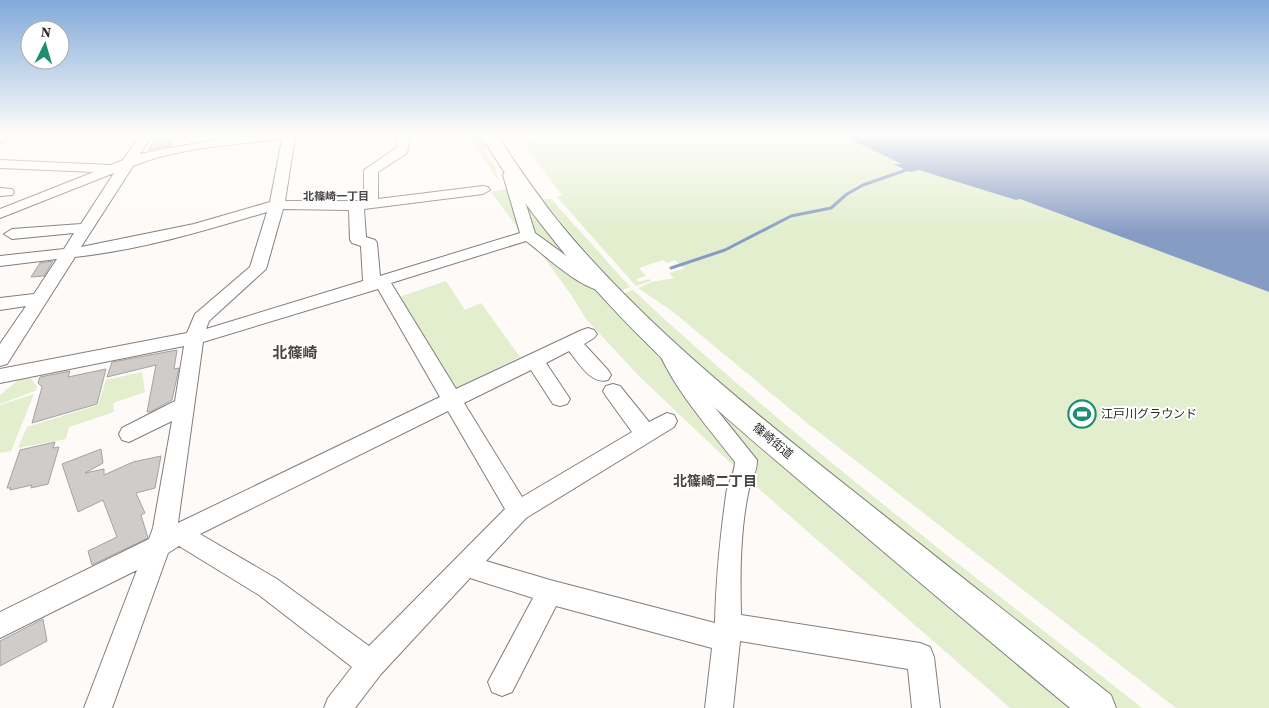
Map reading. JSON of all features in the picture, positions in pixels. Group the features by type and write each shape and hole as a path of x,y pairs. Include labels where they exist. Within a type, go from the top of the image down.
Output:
{"main road":[{"name":"篠崎街道","path":"509,167 566,240 606,287 666,348 774,443 1098,708"}],"street":[{"path":"0,214 116,167"},
{"path":"0,359 85,228 120,167"},
{"path":"98,708 169,540 165,528 195,337 202,318 258,269 277,206 284,167"},
{"path":"376,167 371,170 358,240 369,243 377,283 452,400 518,511"},
{"path":"513,172 510,175 528,235 588,280 606,287"},
{"path":"0,261 97,250 179,232 277,206 363,205 482,190"},
{"path":"12,234 85,228"},
{"path":"0,376 195,337 377,283 528,235"},
{"path":"0,304 38,300"},
{"path":"0,625 580,338 601,375"},
{"path":"666,348 673,365 746,460 746,472 738,486 728,566 728,633 719,708"},
{"path":"534,360 560,399"},
{"path":"613,391 646,434"},
{"path":"129,434 184,406"},
{"path":"338,708 371,664 518,511 666,421"},
{"path":"169,540 268,587 371,664"},
{"path":"467,566 550,592 728,633 920,657 926,708"},
{"path":"502,682 550,592"}],"green space":[{"path":"489,167 495,167 498,180"},
{"name":"江戸川グラウンド","path":"541,167 907,167 919,169 1016,200 1020,199 1269,292 1269,708 1176,708 807,423 672,311 638,288 652,282 674,278 669,273 684,269 675,260 667,263 663,260 639,268 646,276 636,279 638,282 649,279 651,281 636,286 557,197 562,195"},
{"path":"510,188 519,230 491,192"},
{"path":"519,188 591,278 533,232"},
{"path":"541,199 551,199 630,287 620,291"},
{"path":"533,242 606,296 634,324 739,460 738,470 638,375 586,319 572,296"},
{"path":"446,281 465,310 481,303 520,357 456,388 399,297"},
{"path":"633,290 819,452 1142,708 1116,708 684,354 622,294"},
{"path":"142,372 145,392 113,403 114,412 69,427 66,439 18,448 27,427 98,405 106,380"},
{"path":"29,376 37,387 35,391 0,404 0,395 21,378"},
{"path":"689,378 1084,708 1010,708 751,482"},
{"path":"34,394 11,451 0,453 0,405"}],"water":[{"path":"899,167 1269,167 1269,292 1020,199 1016,200 919,170 910,172"}],"building":[{"path":"53,261 44,276 31,277 40,263"},
{"path":"177,350 174,369 179,368 172,400 150,412 147,412 156,365 107,377 112,362"},
{"path":"106,369 97,404 32,423 42,387 38,383 40,377 70,371 68,377"},
{"path":"55,442 53,448 59,447 48,484 31,488 32,485 10,490 11,488 7,488 20,450"},
{"path":"101,449 103,463 85,473 104,469 104,475 133,462 161,456 155,488 136,493 145,513 141,515 148,538 92,565 88,551 117,537 103,500 78,512 62,464"},
{"path":"43,619 47,641 0,666 0,641"}],"waterway":[{"path":"671,268 725,250 791,216 831,208 847,194 863,185 909,169"}],"place":[{"name":"江戸川グラウンド","path":"1082,414"}],"district":[{"name":"北篠崎一丁目","path":"336,196"},
{"name":"北篠崎","path":"295,353"},
{"name":"北篠崎二丁目","path":"715,481"}]}
